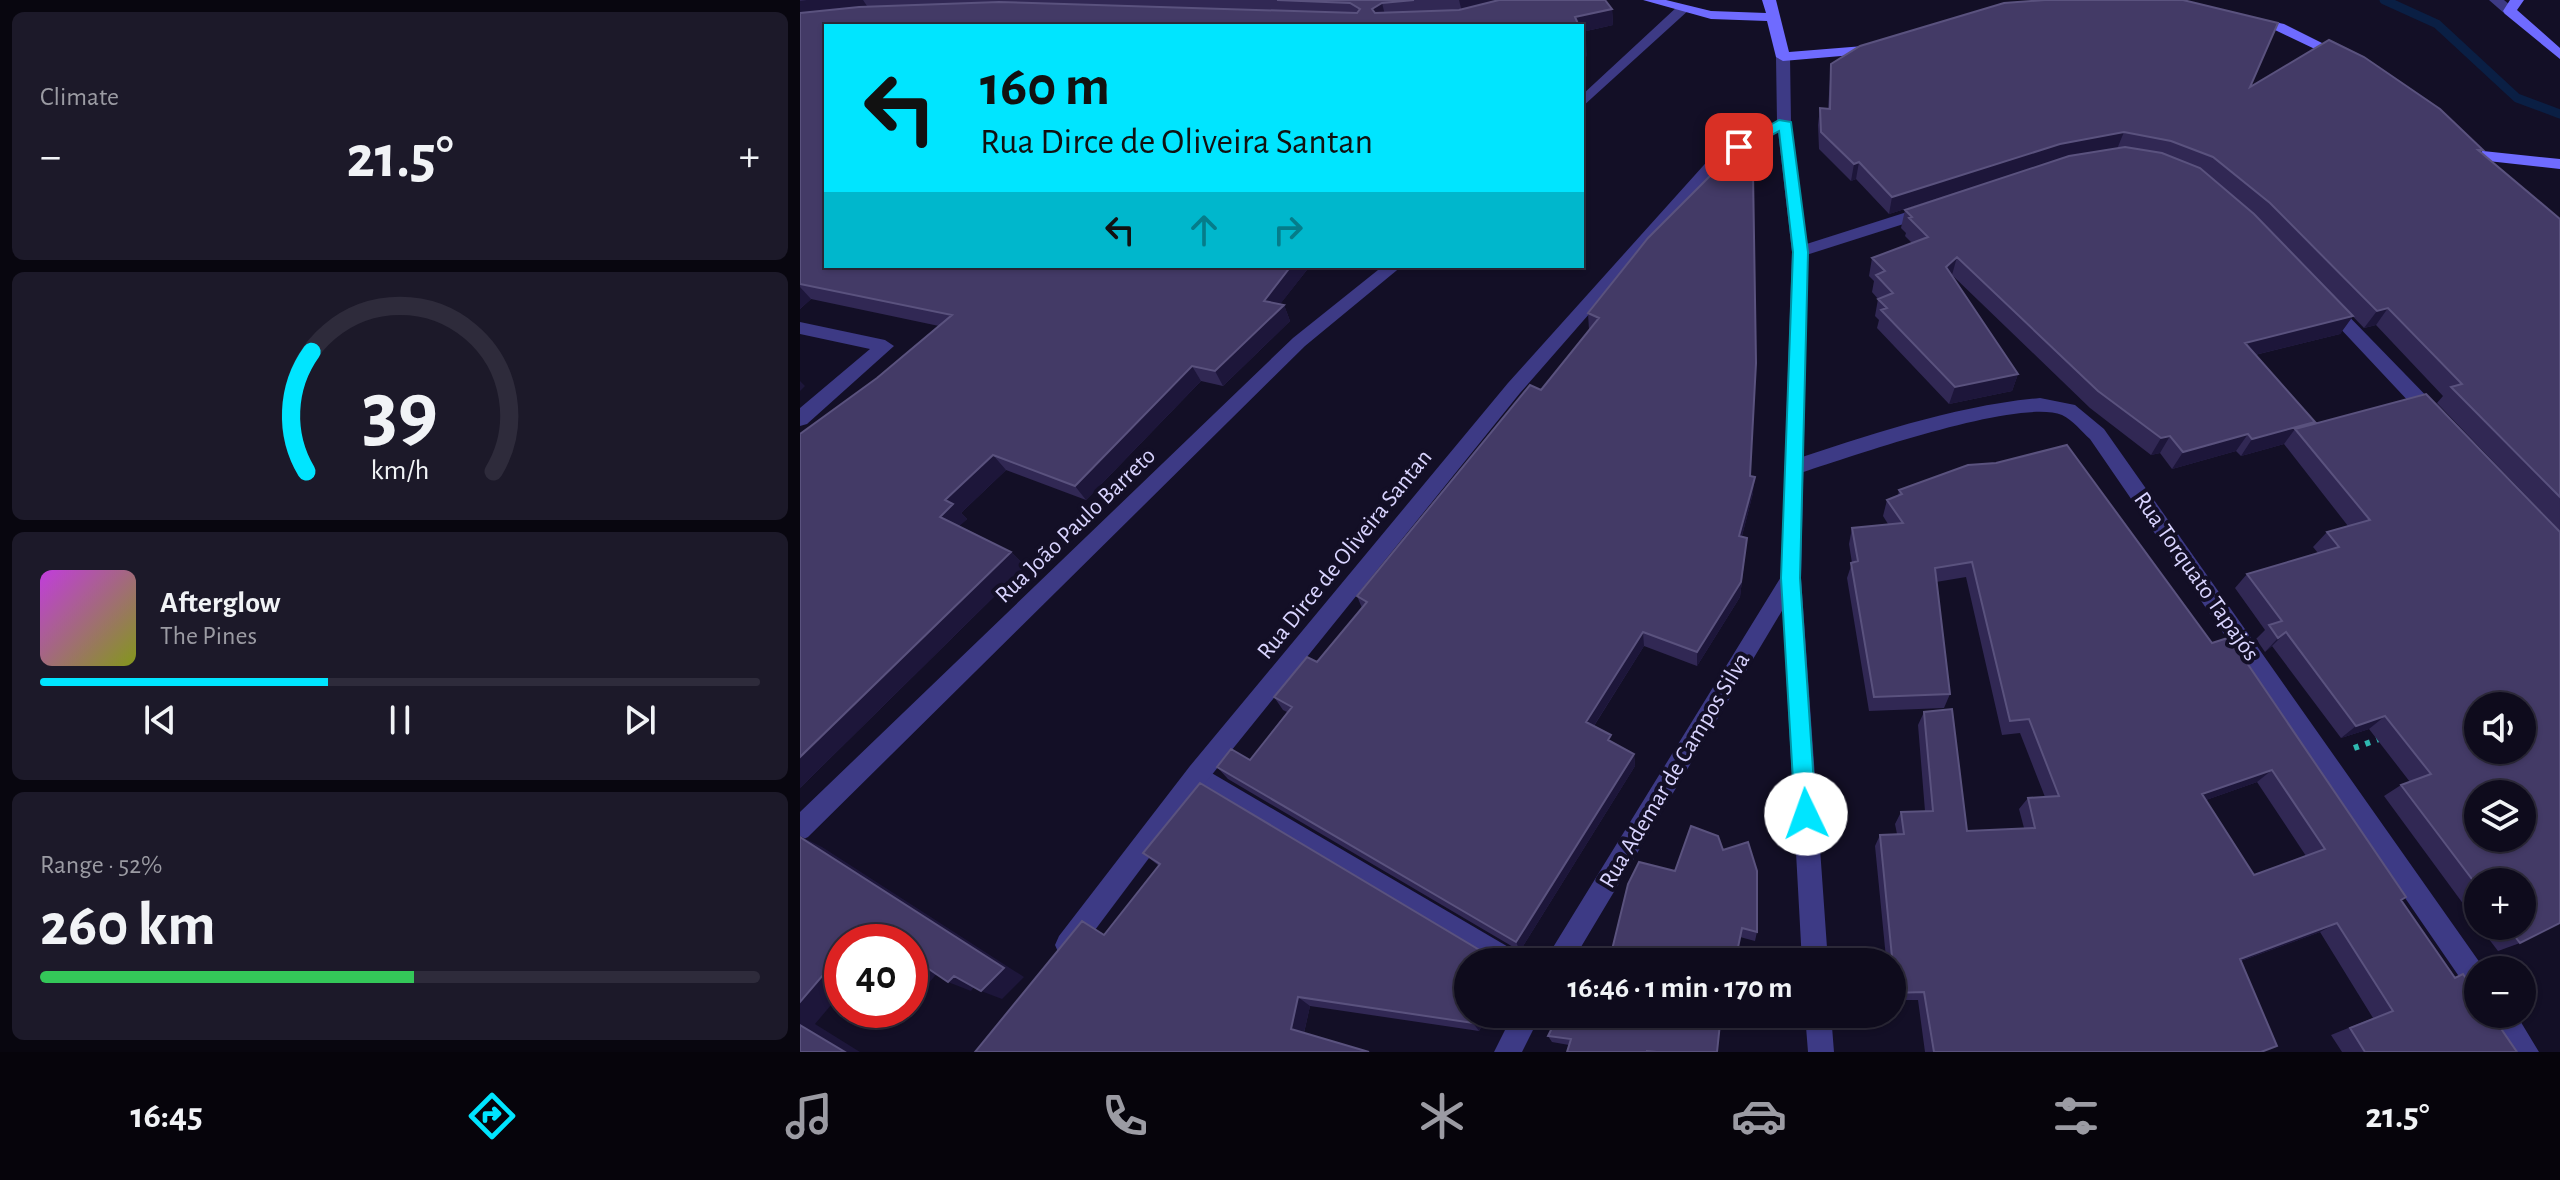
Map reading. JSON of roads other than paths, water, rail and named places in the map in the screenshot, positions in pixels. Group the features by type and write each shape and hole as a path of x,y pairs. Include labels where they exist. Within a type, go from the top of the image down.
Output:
{"main road":[{"path":"1650,0 1711,15 1773,17"},
{"path":"1769,0 1783,57 1836,55 1892,44"},
{"path":"2514,5 2560,55"},
{"path":"2233,17 2279,27 2358,65"},
{"path":"2456,135 2479,155 2560,164"}],"street":[{"path":"2496,0 2514,5"},
{"path":"1584,101 1683,9"},
{"path":"1783,57 1784,122 1800,252 1791,578 1814,948"},
{"name":"Rua Dirce de Oliveira Santan","path":"1058,959 1198,774 1514,388 1717,159 1784,122"},
{"path":"2479,155 2494,170"},
{"path":"1800,252 1945,205"},
{"name":"Rua João Paulo Barreto","path":"800,829 1299,342 1392,268"},
{"path":"2318,295 2450,433"},
{"path":"800,328 885,346 800,419"},
{"name":"Rua Torquato Tapajós","path":"1794,467 1974,415 2028,405 2065,408 2097,434 2464,962"},
{"name":"Rua Ademar de Campos Silva","path":"1566,948 1791,578"},
{"path":"1507,1052 1520,1028"},
{"path":"1819,1028 1821,1052"},
{"path":"2510,1028 2526,1052"}],"lane":[{"path":"1198,774 1491,948"}],"waterway":[{"path":"2384,0 2437,24 2517,98 2560,114"}]}
